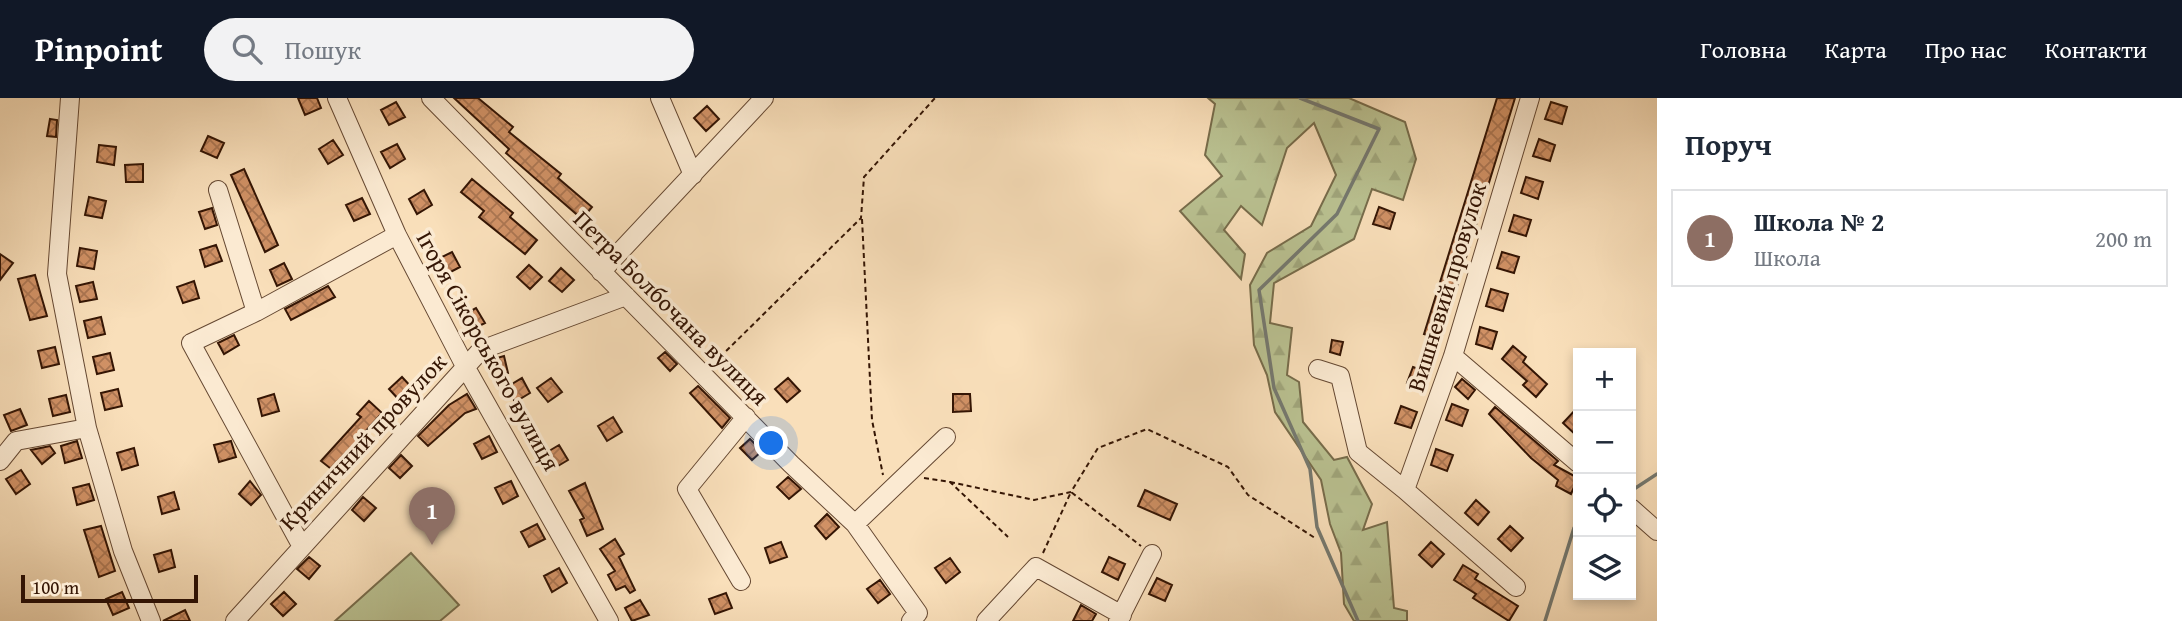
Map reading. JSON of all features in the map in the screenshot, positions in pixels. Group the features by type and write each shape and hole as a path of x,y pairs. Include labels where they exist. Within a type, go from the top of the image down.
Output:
{"street":[{"path":"70,98 57,274 87,428 124,551 151,621"},
{"name":"Ігоря Сікорського вулиця","path":"337,98 397,235 466,368 609,621"},
{"name":"Петра Болбочана вулиця","path":"430,98 855,524 917,618"},
{"path":"660,98 693,175"},
{"path":"601,272 764,98"},
{"name":"Вишневий провулок","path":"1405,490 1453,356 1530,98"},
{"path":"218,190 256,312"},
{"path":"301,545 191,343 256,312 397,235"},
{"name":"Криничний провулок","path":"235,621 301,545 481,350 626,296"},
{"path":"1453,356 1573,459"},
{"path":"1318,369 1340,376 1358,452 1516,587"},
{"path":"741,581 687,489 746,417"},
{"path":"0,461 16,441 87,428"},
{"path":"855,524 946,437"},
{"path":"1636,512 1657,531"},
{"path":"986,621 1037,567 1120,618 1152,554"}],"path":[{"path":"887,494 872,420 862,218 864,177 935,98"},
{"path":"704,374 862,218"},
{"path":"1037,567 1071,492 1098,448 1147,429 1228,467 1248,495 1315,538"},
{"path":"906,475 1034,500 1071,492 1152,554"},
{"path":"950,482 1008,537"}],"green space":[{"path":"1208,98 1349,98 1405,122 1416,159 1403,200 1372,189 1354,239 1274,283 1270,323 1292,328 1287,375 1299,382 1303,422 1334,460 1347,457 1372,504 1363,530 1387,522 1394,608 1407,611 1407,621 1354,621 1344,604 1341,553 1330,524 1321,480 1275,412 1267,375 1254,345 1250,285 1267,253 1311,226 1336,175 1314,123 1287,148 1262,225 1241,206 1224,230 1245,254 1241,279 1180,211 1222,176 1205,155 1215,104"},
{"path":"411,553 459,605 440,621 335,621"}],"building":[{"path":"298,98 317,98 321,108 305,115"},
{"path":"454,98 478,98 513,127 509,132 561,174 558,178 592,207 582,219 506,153 509,149"},
{"path":"1497,98 1515,98 1441,339 1424,334"},
{"path":"396,102 405,117 389,125 381,110"},
{"path":"1551,102 1567,107 1562,124 1545,119"},
{"path":"707,106 719,119 706,131 694,118"},
{"path":"50,119 57,120 56,137 47,136"},
{"path":"208,136 224,143 217,158 201,151"},
{"path":"1539,139 1555,145 1550,161 1533,156"},
{"path":"333,140 343,155 328,164 319,149"},
{"path":"397,144 405,159 390,168 381,152"},
{"path":"99,145 116,147 114,165 97,162"},
{"path":"143,164 143,182 126,182 125,165"},
{"path":"244,169 278,245 265,252 231,175"},
{"path":"1526,177 1543,182 1538,199 1521,193"},
{"path":"472,179 513,213 510,217 537,240 525,254 479,217 484,211 461,192"},
{"path":"424,190 432,205 417,214 409,199"},
{"path":"89,197 106,201 102,218 85,215"},
{"path":"362,198 370,214 354,221 346,205"},
{"path":"1379,207 1395,213 1390,229 1373,224"},
{"path":"212,208 217,225 205,229 199,212"},
{"path":"1514,215 1531,220 1526,236 1509,231"},
{"path":"216,245 222,261 205,267 200,250"},
{"path":"80,248 97,251 94,269 77,266"},
{"path":"452,252 460,267 445,275 436,260"},
{"path":"1502,252 1519,257 1514,273 1497,268"},
{"path":"0,254 13,263 0,280"},
{"path":"284,263 292,279 277,286 270,270"},
{"path":"529,265 542,277 530,289 517,277"},
{"path":"561,268 574,280 562,292 549,281"},
{"path":"35,275 47,316 30,320 18,279"},
{"path":"194,281 199,298 183,303 177,287"},
{"path":"93,282 97,299 80,302 76,286"},
{"path":"328,286 335,297 291,320 285,309"},
{"path":"1491,289 1508,294 1503,311 1486,306"},
{"path":"476,308 485,323 469,331 461,316"},
{"path":"101,317 105,334 88,338 84,321"},
{"path":"1480,327 1497,332 1492,349 1476,344"},
{"path":"234,335 239,345 224,354 218,343"},
{"path":"1332,340 1343,342 1340,355 1330,352"},
{"path":"1513,346 1526,357 1523,362 1547,384 1536,397 1523,385 1527,381 1502,359"},
{"path":"55,347 59,364 42,368 38,351"},
{"path":"665,352 677,364 670,371 658,358"},
{"path":"110,353 114,370 97,374 93,357"},
{"path":"504,356 508,373 491,377 487,361"},
{"path":"1413,367 1429,373 1423,389 1407,383"},
{"path":"402,377 414,390 401,402 389,389"},
{"path":"522,378 530,393 515,402 507,387"},
{"path":"551,378 562,392 548,402 537,388"},
{"path":"788,378 800,391 787,402 775,389"},
{"path":"1462,379 1475,390 1468,399 1455,387"},
{"path":"698,386 730,418 722,428 690,393"},
{"path":"118,389 122,406 105,410 101,393"},
{"path":"274,394 279,411 262,416 258,399"},
{"path":"467,394 476,409 465,413 428,446 418,436 449,405"},
{"path":"953,394 970,394 971,411 953,412"},
{"path":"66,395 70,412 53,416 49,399"},
{"path":"369,401 382,413 364,433 367,436 335,472 321,461 361,417 357,414"},
{"path":"1452,404 1468,410 1462,426 1446,420"},
{"path":"1401,406 1417,412 1411,428 1395,423"},
{"path":"1495,407 1558,461 1554,465 1573,475 1571,494 1556,486 1558,480 1531,458 1489,414"},
{"path":"20,409 27,425 11,431 4,415"},
{"path":"1573,412 1573,432 1563,423"},
{"path":"613,417 622,432 607,441 598,426"},
{"path":"489,436 497,452 482,459 474,444"},
{"path":"750,439 762,451 752,460 740,448"},
{"path":"77,441 82,458 65,463 61,446"},
{"path":"231,441 236,457 219,462 214,445"},
{"path":"559,445 568,460 553,469 544,454"},
{"path":"50,446 55,453 42,464 31,450"},
{"path":"134,448 138,465 122,470 117,453"},
{"path":"1436,449 1453,455 1447,471 1431,465"},
{"path":"401,455 412,466 400,478 389,468"},
{"path":"21,470 30,484 16,494 6,479"},
{"path":"788,477 801,489 789,499 777,487"},
{"path":"250,481 261,495 251,505 239,494"},
{"path":"511,481 518,496 503,504 495,488"},
{"path":"585,483 603,529 587,536 580,520 584,518 569,491"},
{"path":"89,484 94,500 77,505 73,488"},
{"path":"1145,490 1177,504 1170,520 1138,506"},
{"path":"174,492 179,509 162,514 158,497"},
{"path":"363,497 376,508 364,521 352,510"},
{"path":"1476,500 1489,512 1478,525 1465,513"},
{"path":"827,514 839,527 826,539 815,526"},
{"path":"537,524 545,539 529,547 521,532"},
{"path":"101,526 115,571 99,577 84,530"},
{"path":"1510,526 1523,538 1511,551 1498,539"},
{"path":"615,539 624,554 619,557 635,590 630,593 625,586 616,590 608,575 615,571 600,549"},
{"path":"781,542 787,557 770,563 765,548"},
{"path":"1431,542 1444,554 1432,567 1419,555"},
{"path":"171,550 175,567 159,572 154,555"},
{"path":"309,557 320,566 309,579 297,569"},
{"path":"1109,557 1125,564 1118,580 1102,572"},
{"path":"950,558 960,572 946,583 935,568"},
{"path":"1463,565 1478,574 1475,579 1518,606 1509,621 1473,598 1476,594 1454,580"},
{"path":"559,568 567,583 552,592 544,576"},
{"path":"1157,578 1172,585 1165,601 1149,594"},
{"path":"880,580 890,594 878,603 867,589"},
{"path":"122,592 129,608 113,615 106,599"},
{"path":"284,592 296,604 283,616 271,604"},
{"path":"726,593 732,608 715,614 709,599"},
{"path":"640,600 649,615 632,621 625,608"},
{"path":"1081,605 1096,614 1092,621 1073,621"},
{"path":"185,610 190,621 163,621"}],"waterway":[{"path":"1300,98 1379,129 1337,214 1259,290 1274,388 1310,469 1317,527 1358,621"},
{"path":"1636,488 1657,474"},
{"path":"1545,621 1573,531"}],"place":[{"name":"Школа № 2","path":"432,545"}]}
